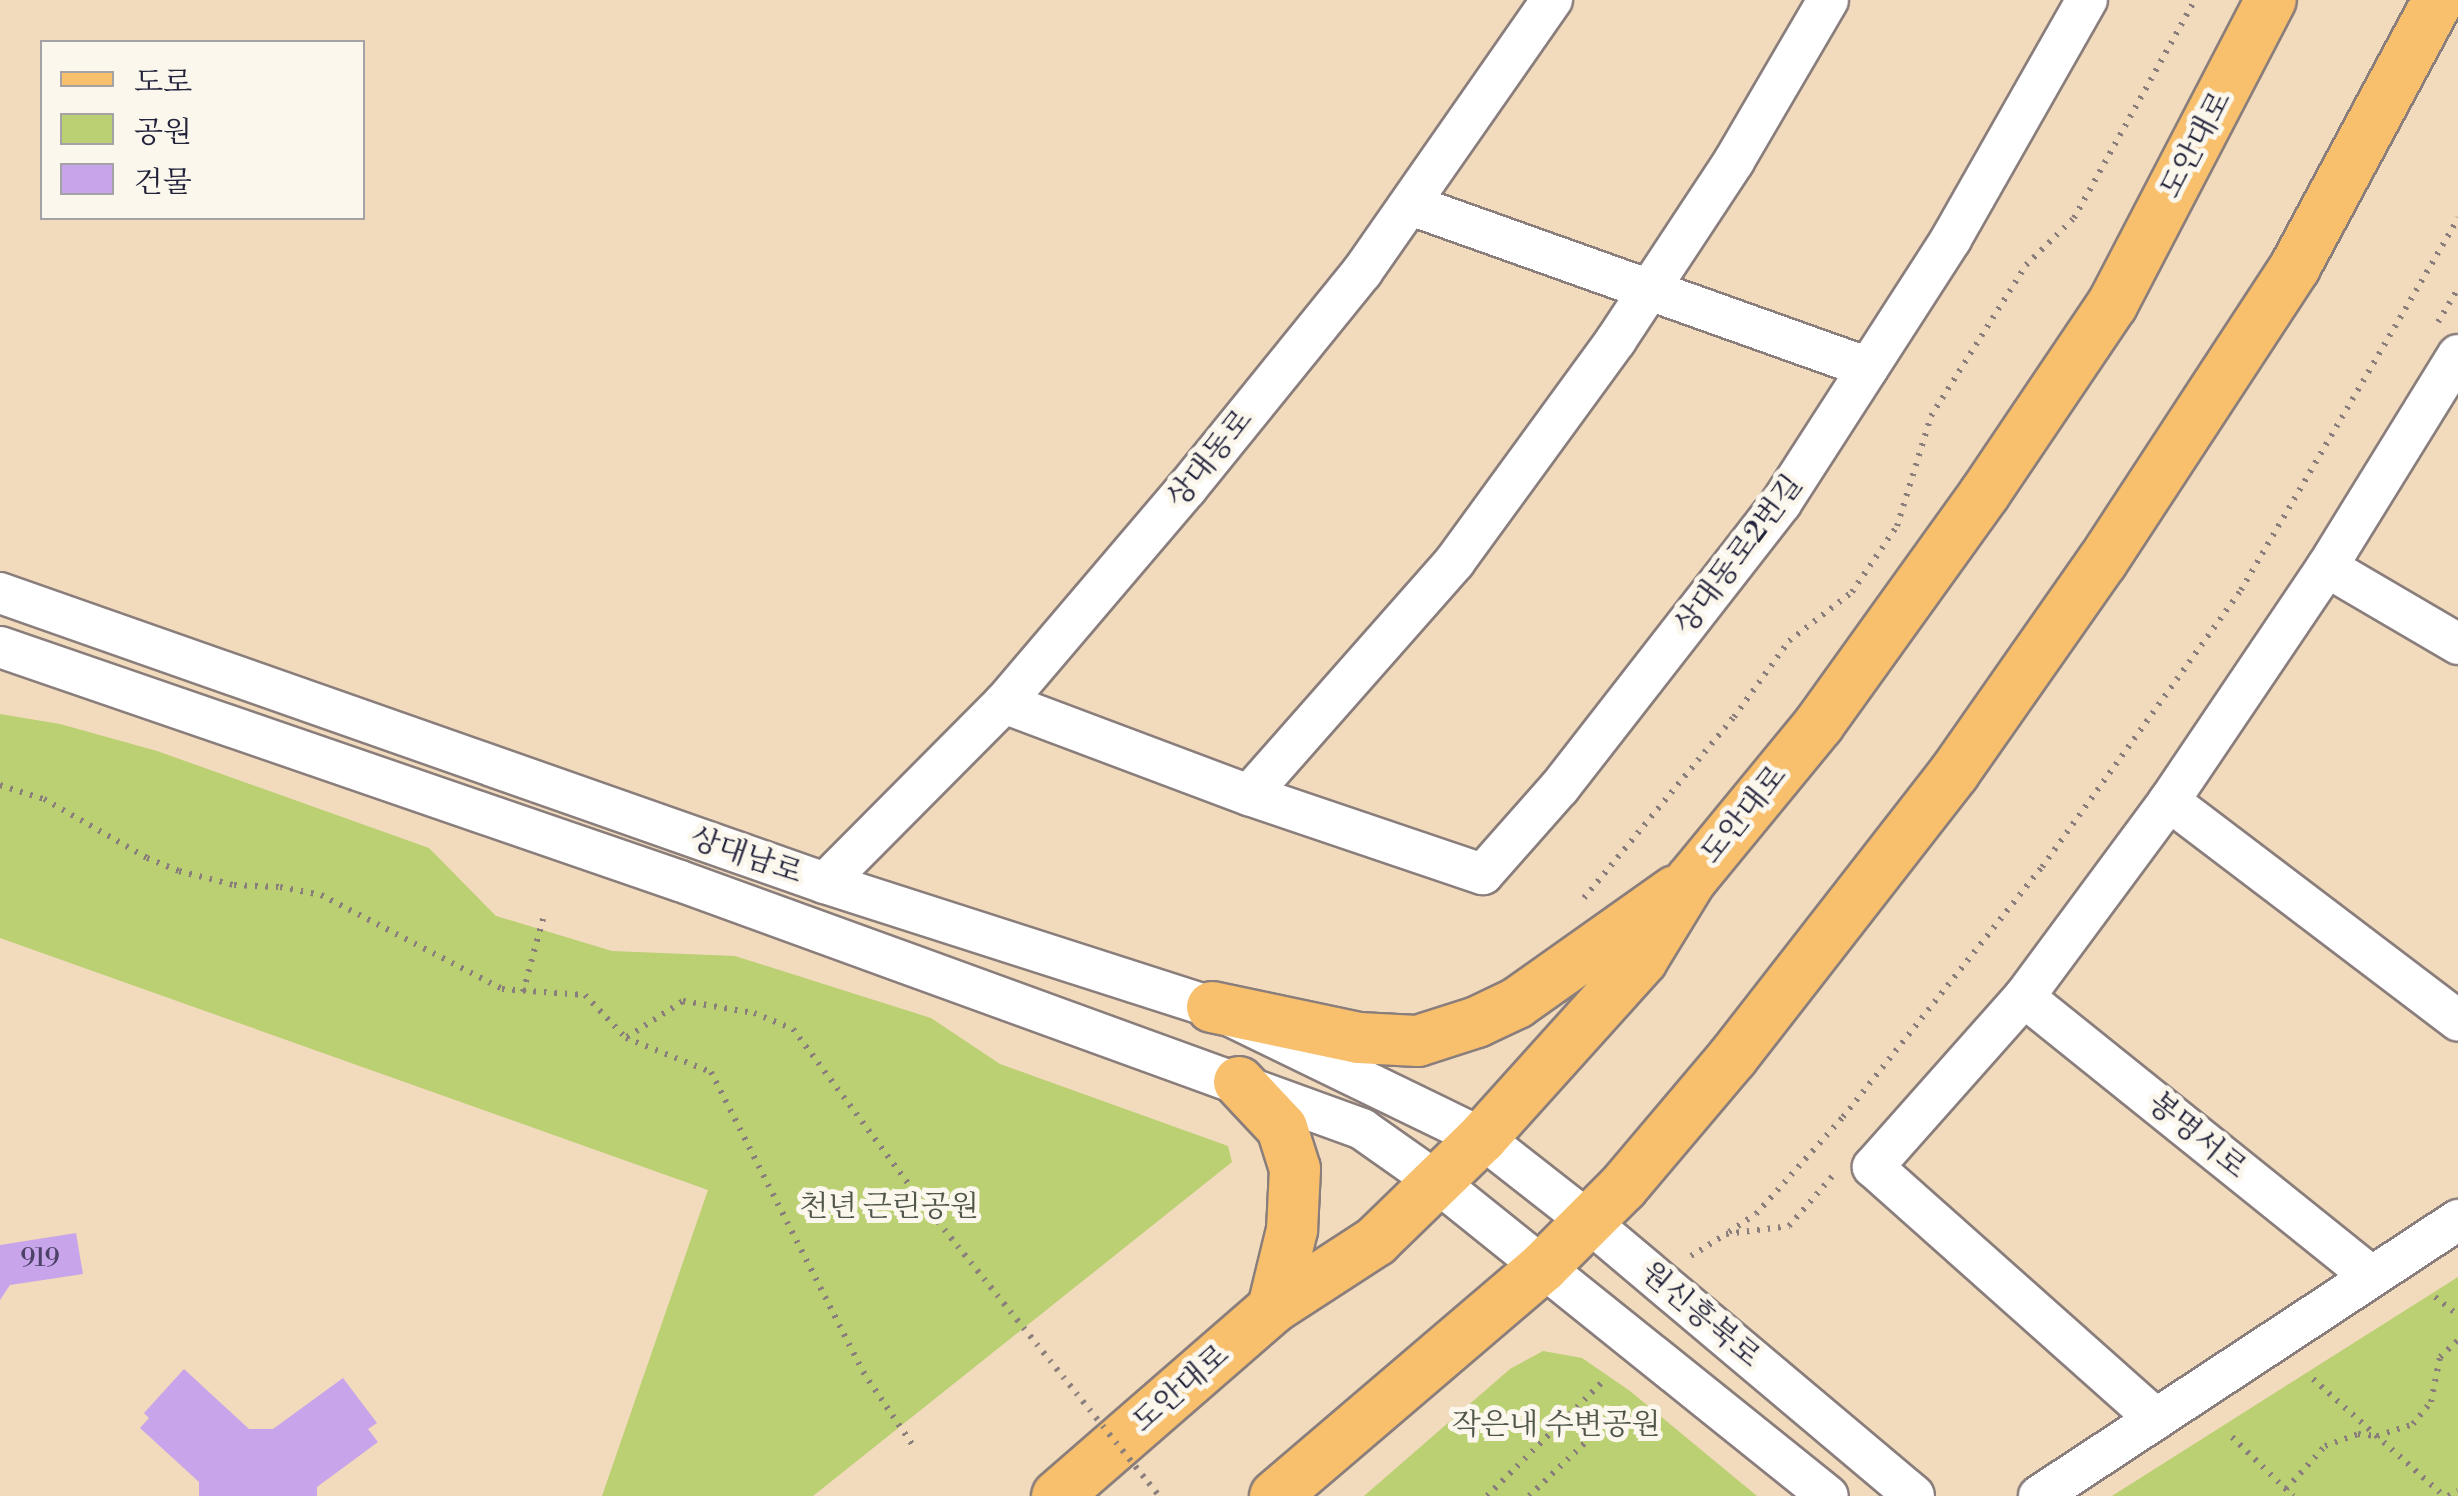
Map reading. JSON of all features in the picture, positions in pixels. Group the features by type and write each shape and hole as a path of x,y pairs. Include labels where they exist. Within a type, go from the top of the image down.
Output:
{"main road":[{"name":"도안대로","path":"1057,1496 1273,1308 1376,1240 1482,1138 1642,960 1691,880 1820,724 1986,493 2112,305 2270,0"},
{"path":"1275,1496 1543,1267 1623,1187 1758,1025 1954,773 2091,578 2294,268 2438,0"},
{"path":"1212,1007 1359,1038 1418,1041 1477,1022 1516,1003 1691,880"},
{"path":"1238,1082 1282,1128 1295,1169 1292,1230 1273,1308"}],"street":[{"name":"상대동로","path":"825,884 1004,703 1337,303 1552,0"},
{"path":"1249,795 1454,561 1650,292 1734,162 1828,0"},
{"name":"상대동로2번길","path":"1004,703 1249,795 1483,874 1560,787 1781,503 1952,239 2087,0"},
{"path":"1410,205 1868,368"},
{"path":"2156,1419 1860,1164 2024,997 2169,801 2327,567 2447,367"},
{"path":"2327,567 2458,644"},
{"name":"상대남로","path":"0,594 825,884 1212,1007 1482,1138"},
{"name":"상대남로","path":"0,647 680,881 1238,1082 1362,1129 1437,1182"},
{"path":"2169,801 2458,1020"},
{"name":"봉명서로","path":"2024,997 2369,1274"},
{"name":"원신흥북로","path":"1482,1138 1588,1221 1914,1496"},
{"name":"원신흥북로","path":"1437,1182 1828,1496"},
{"path":"2039,1496 2369,1274 2458,1220"}],"path":[{"path":"1582,900 1734,717 1789,641 1852,592 1897,526 1931,416 2026,265 2074,218 2194,0"},
{"path":"1690,1257 1756,1214 1843,1117 2076,821 2241,590 2458,218"},
{"path":"2447,367 2458,288"},
{"path":"0,785 44,798 147,858 179,871 234,885 280,887 321,895 458,970 502,988 585,995 626,1038 711,1072 863,1372 914,1447"},
{"path":"522,992 544,920"},
{"path":"626,1038 683,1000 754,1013 793,1029 918,1197 1160,1496"},
{"path":"1726,1234 1789,1226 1860,1164"},
{"path":"2435,1296 2458,1315"},
{"path":"2286,1489 2325,1446 2358,1434 2376,1436 2413,1424 2430,1402 2440,1357 2458,1340"},
{"path":"2312,1379 2446,1496 2458,1490"},
{"path":"1487,1496 1602,1382"},
{"path":"1530,1496 1625,1405"},
{"path":"2232,1437 2293,1496"}],"green space":[{"name":"천년 근린공원","path":"0,714 60,724 157,751 429,848 496,916 612,951 735,956 931,1018 1000,1064 1228,1146 1232,1162 813,1496 602,1496 708,1190 0,938"},
{"path":"2458,1277 2458,1496 2112,1496"},
{"name":"작은내 수변공원","path":"1543,1351 1582,1358 1630,1391 1757,1496 1364,1496 1510,1369"}],"building":[{"path":"76,1233 83,1274 10,1285 0,1300 0,1245"},
{"path":"184,1369 249,1429 273,1429 343,1378 377,1423 368,1429 378,1442 317,1487 317,1496 199,1496 199,1482 140,1428 149,1418 144,1413"}]}
